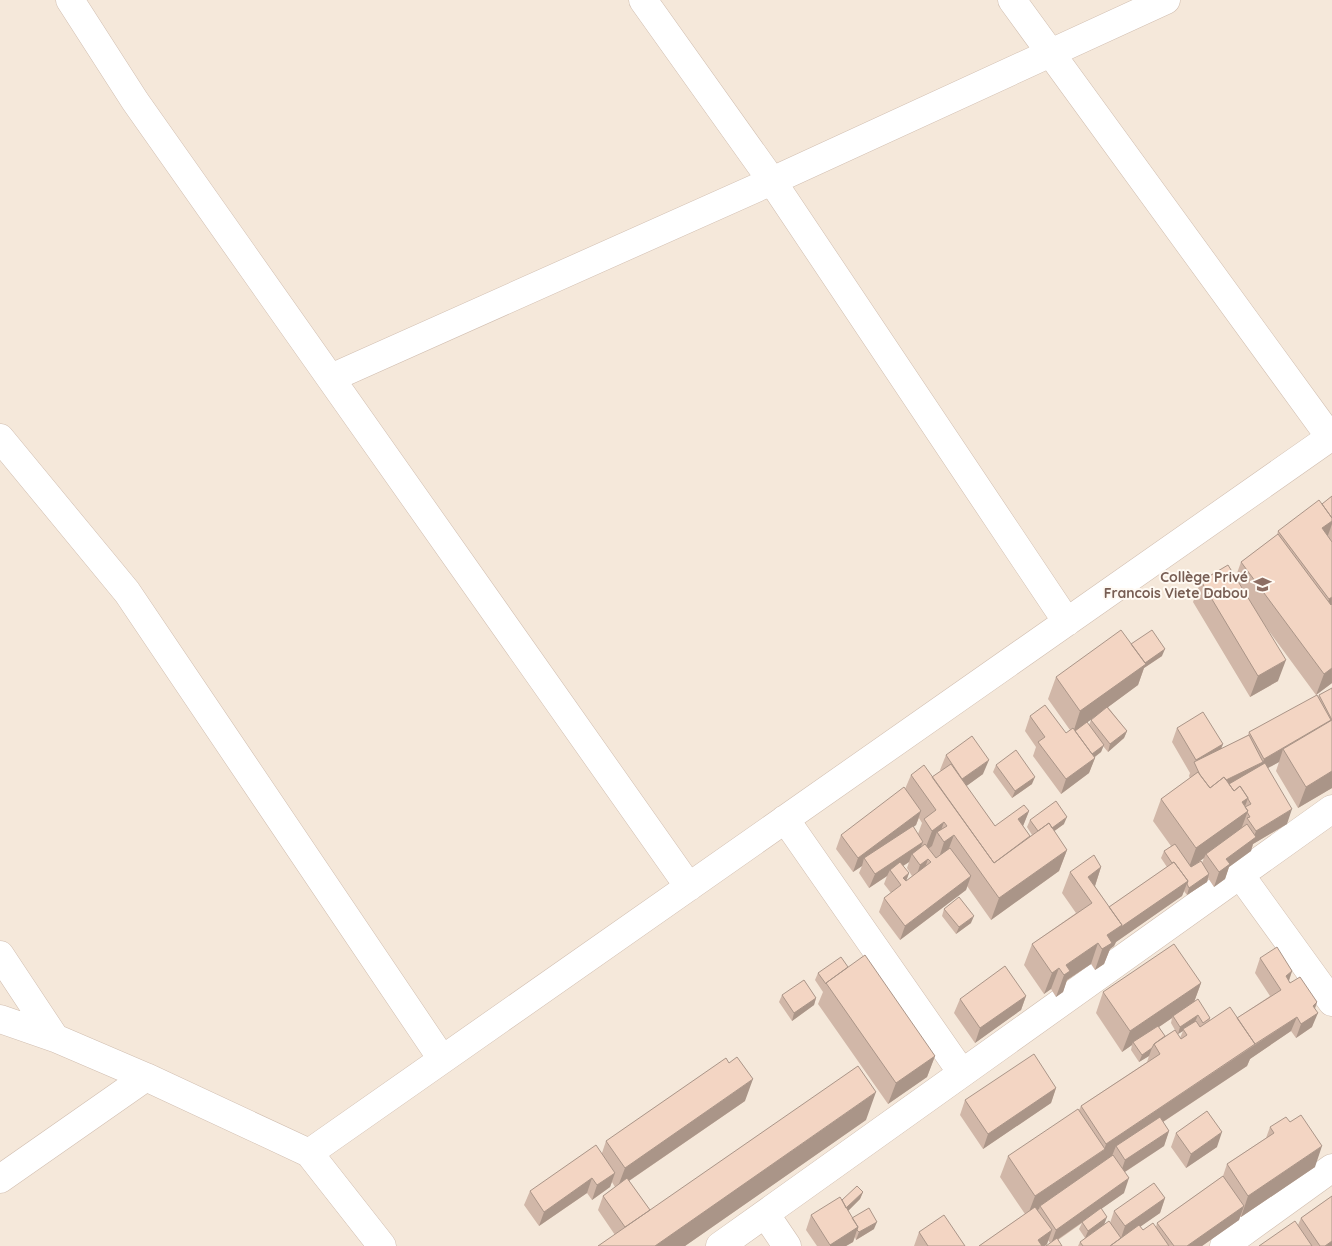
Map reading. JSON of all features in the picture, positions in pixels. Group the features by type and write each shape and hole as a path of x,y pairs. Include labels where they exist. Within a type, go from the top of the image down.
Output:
{"street":[{"path":"70,0 135,101 689,887"},
{"path":"643,0 772,181 1067,622"},
{"path":"309,1153 1331,436 1012,0"},
{"path":"331,378 772,181 1166,0"},
{"path":"0,438 127,592 442,1060"},
{"path":"720,1246 766,1215 1332,809"},
{"path":"785,819 962,1073"},
{"path":"1240,876 1332,1002"},
{"path":"0,955 55,1038"},
{"path":"0,1019 55,1038 146,1077 309,1153 382,1246"},
{"path":"0,1179 146,1077"},
{"path":"1224,1246 1332,1168"},
{"path":"766,1215 787,1246"}],"shaded area":[{"path":"0,0 1332,0 1332,1246 0,1246"}],"building":[{"path":"1332,496 1332,518 1322,504"},
{"path":"1319,500 1332,518 1332,521 1322,528 1332,542 1332,597 1329,599 1278,531"},
{"path":"1278,534 1332,604 1332,668 1324,674 1241,562"},
{"path":"1228,565 1286,660 1258,676 1201,581"},
{"path":"1121,630 1146,664 1080,711 1056,677"},
{"path":"1152,630 1165,649 1145,663 1131,644"},
{"path":"1332,688 1332,720 1319,695"},
{"path":"1317,695 1331,720 1264,759 1249,732"},
{"path":"1045,705 1066,733 1073,728 1095,758 1066,779 1038,742 1045,737 1030,716"},
{"path":"1107,707 1127,731 1110,744 1091,720"},
{"path":"1203,712 1223,744 1196,760 1177,728"},
{"path":"1332,720 1332,771 1306,787 1283,749"},
{"path":"1087,722 1104,745 1092,754 1075,731"},
{"path":"1249,735 1263,762 1226,780 1224,777 1210,788 1200,775 1194,762"},
{"path":"972,736 989,760 962,779 946,755"},
{"path":"1016,750 1035,777 1015,791 996,765"},
{"path":"1265,763 1292,809 1256,831 1247,818 1250,817 1245,807 1251,804 1248,798 1240,786 1234,791 1229,784"},
{"path":"951,764 995,826 1024,805 1029,811 1018,819 1030,836 994,863 932,777"},
{"path":"924,765 994,863 1049,823 1067,850 999,898 954,835 944,842 937,832 947,826 944,822 932,831 924,819 936,810 911,775"},
{"path":"1198,772 1210,788 1224,777 1234,791 1240,786 1248,798 1242,802 1248,811 1196,848 1161,799"},
{"path":"904,787 921,811 858,858 841,835"},
{"path":"1056,801 1067,817 1052,828 1049,823 1038,831 1030,820"},
{"path":"1247,824 1256,837 1226,859 1230,864 1219,872 1206,854"},
{"path":"913,826 923,842 875,874 864,858"},
{"path":"925,844 936,858 950,848 971,876 905,926 884,898 901,885 890,870 900,862 909,873 903,878 906,881 931,862 928,859 920,865 912,854"},
{"path":"1175,844 1191,867 1201,861 1209,874 1189,888 1188,881 1164,851"},
{"path":"1094,855 1101,867 1088,877 1122,925 1107,935 1112,943 1102,949 1098,943 1066,965 1070,971 1064,975 1059,968 1052,973 1032,944 1092,903 1070,872"},
{"path":"1174,862 1188,881 1121,927 1122,925 1109,907"},
{"path":"959,897 974,916 959,927 944,909"},
{"path":"1174,944 1201,983 1130,1031 1103,992"},
{"path":"1277,947 1292,971 1286,976 1290,983 1300,977 1317,1002 1313,1006 1318,1013 1301,1024 1297,1017 1255,1044 1237,1018 1281,990 1260,958"},
{"path":"865,955 935,1056 896,1083 826,983"},
{"path":"841,957 848,967 826,984 818,973"},
{"path":"1005,966 1026,996 980,1028 960,999"},
{"path":"804,980 816,998 794,1013 782,995"},
{"path":"1198,999 1210,1018 1203,1023 1198,1015 1180,1027 1173,1016"},
{"path":"1230,1007 1255,1044 1106,1144 1081,1106 1160,1054 1154,1044 1175,1030 1181,1039 1187,1035 1183,1029 1196,1021 1200,1027"},
{"path":"1158,1026 1165,1036 1142,1055 1133,1042"},
{"path":"1034,1054 1056,1088 988,1134 965,1100"},
{"path":"737,1057 753,1079 625,1168 606,1141 726,1058 729,1063"},
{"path":"858,1066 876,1092 655,1246 598,1246"},
{"path":"1078,1109 1105,1149 1035,1196 1008,1156"},
{"path":"1207,1111 1222,1132 1191,1154 1176,1133"},
{"path":"1301,1115 1322,1146 1248,1196 1227,1164 1274,1133 1270,1127 1286,1117 1290,1122"},
{"path":"1160,1117 1169,1131 1125,1160 1116,1146"},
{"path":"596,1145 615,1173 597,1185 592,1178 544,1212 530,1191"},
{"path":"1113,1155 1129,1178 1056,1230 1040,1206"},
{"path":"1223,1176 1244,1206 1187,1246 1174,1246 1157,1223"},
{"path":"627,1178 650,1210 625,1227 603,1196"},
{"path":"1154,1183 1165,1198 1125,1226 1114,1211"},
{"path":"857,1186 863,1192 846,1208 842,1200"},
{"path":"1332,1196 1332,1241 1325,1246 1320,1246 1301,1218"},
{"path":"840,1197 858,1227 830,1245 811,1215"},
{"path":"1035,1207 1052,1230 1038,1240 1042,1246 979,1246"},
{"path":"869,1208 877,1222 859,1232 852,1218"},
{"path":"1101,1208 1107,1217 1088,1231 1082,1222"},
{"path":"944,1215 965,1246 928,1246 919,1232"},
{"path":"1109,1221 1121,1238 1110,1246 1083,1246 1080,1242"},
{"path":"1295,1221 1312,1246 1259,1246"},
{"path":"1153,1223 1169,1246 1110,1246 1139,1225 1143,1230"},
{"path":"1057,1238 1062,1246 1046,1246"}],"place":[{"name":"Collège Privé Francois Viete Dabou","path":"1262,585"}]}
